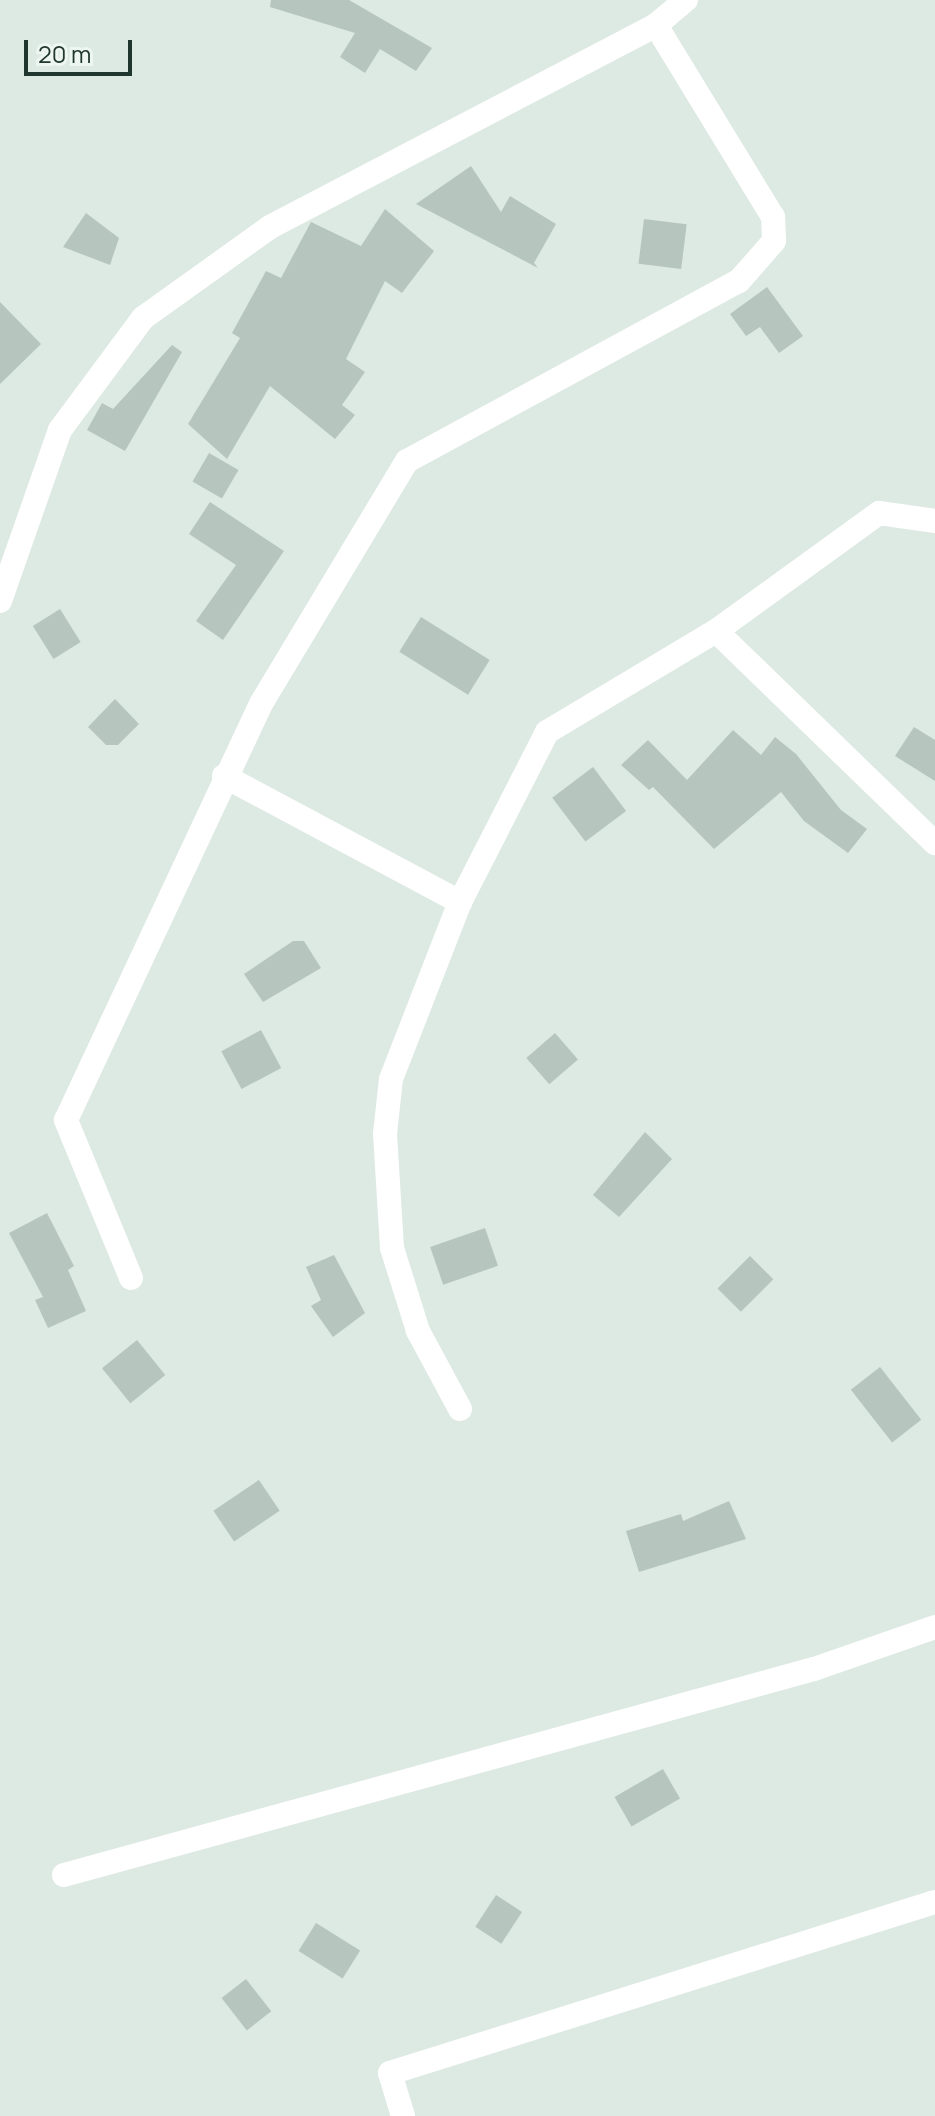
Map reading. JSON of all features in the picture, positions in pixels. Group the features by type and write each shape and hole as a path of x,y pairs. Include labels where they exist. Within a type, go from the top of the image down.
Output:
{"street":[{"path":"0,601 60,430 143,318 270,227 656,25 686,0"},
{"path":"131,1278 66,1120 224,776 262,702 407,461 739,281 774,241 773,217 656,25"},
{"path":"460,1409 418,1331 392,1248 385,1134 391,1079 460,902 547,732 716,631 879,513 935,521"},
{"path":"716,631 935,843"},
{"path":"224,776 460,902"},
{"path":"64,1875 814,1669 935,1627"},
{"path":"403,2116 390,2073 935,1902"}],"building":[{"path":"271,0 349,0 432,48 416,71 380,49 365,73 340,57 355,33 270,7"},
{"path":"471,166 501,212 510,196 556,224 534,263 538,268 416,204"},
{"path":"385,209 434,251 402,293 385,281 346,359 365,372 342,405 355,415 335,439 270,386 227,459 188,424 240,338 232,333 266,271 281,278 311,222 361,246"},
{"path":"86,213 119,238 110,265 63,247"},
{"path":"644,219 687,224 681,269 639,264"},
{"path":"767,287 803,336 779,353 760,327 746,336 730,314"},
{"path":"0,302 41,344 0,384"},
{"path":"172,345 182,352 125,451 87,430 102,403 113,409"},
{"path":"209,453 238,470 222,499 192,482"},
{"path":"210,502 284,551 223,640 196,621 236,565 189,534"},
{"path":"60,609 81,642 54,659 33,626"},
{"path":"421,617 490,660 468,695 399,652"},
{"path":"115,699 139,724 118,745 106,745 88,727"},
{"path":"914,727 935,740 935,781 895,756"},
{"path":"733,730 761,755 775,737 796,754 841,810 867,829 848,853 804,821 781,792 714,849 653,787 649,790 621,765 648,740 687,780"},
{"path":"593,767 626,811 585,842 552,798"},
{"path":"293,941 304,941 321,968 263,1002 244,974"},
{"path":"261,1030 281,1068 241,1089 221,1051"},
{"path":"555,1033 578,1059 549,1084 526,1058"},
{"path":"645,1132 672,1159 619,1217 593,1195"},
{"path":"47,1213 74,1266 68,1270 86,1311 48,1328 35,1300 43,1297 9,1233"},
{"path":"485,1228 498,1266 443,1285 430,1247"},
{"path":"334,1255 365,1313 333,1337 311,1306 321,1300 306,1267"},
{"path":"750,1256 773,1279 741,1312 717,1289"},
{"path":"137,1340 165,1375 130,1403 102,1368"},
{"path":"880,1367 921,1420 892,1443 851,1390"},
{"path":"259,1480 280,1511 234,1541 213,1511"},
{"path":"729,1501 746,1539 639,1572 626,1531 681,1514 683,1521"},
{"path":"663,1769 680,1798 632,1826 615,1797"},
{"path":"496,1895 522,1912 501,1944 475,1927"},
{"path":"316,1923 360,1951 343,1979 299,1951"},
{"path":"246,1979 271,2011 247,2030 222,1998"}]}
